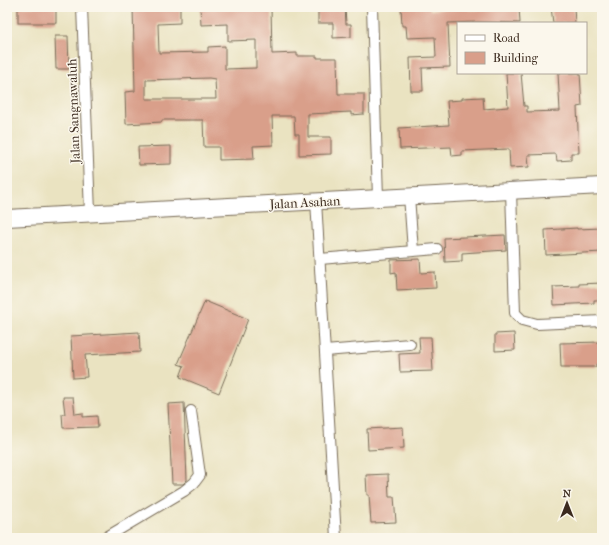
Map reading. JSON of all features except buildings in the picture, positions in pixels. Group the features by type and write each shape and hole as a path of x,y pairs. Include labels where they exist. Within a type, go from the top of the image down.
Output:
{"main road":[{"name":"Jalan Asahan","path":"7,218 602,186"}],"street":[{"name":"Jalan Sangnawaluh","path":"82,7 90,213"},
{"path":"372,7 378,198"},
{"path":"511,191 515,313 522,320 537,324 602,321"},
{"path":"409,196 413,251"},
{"path":"316,201 336,538"},
{"path":"320,259 437,249"},
{"path":"325,352 410,344"},
{"path":"105,538 184,491 194,483 200,475 191,411"}]}
